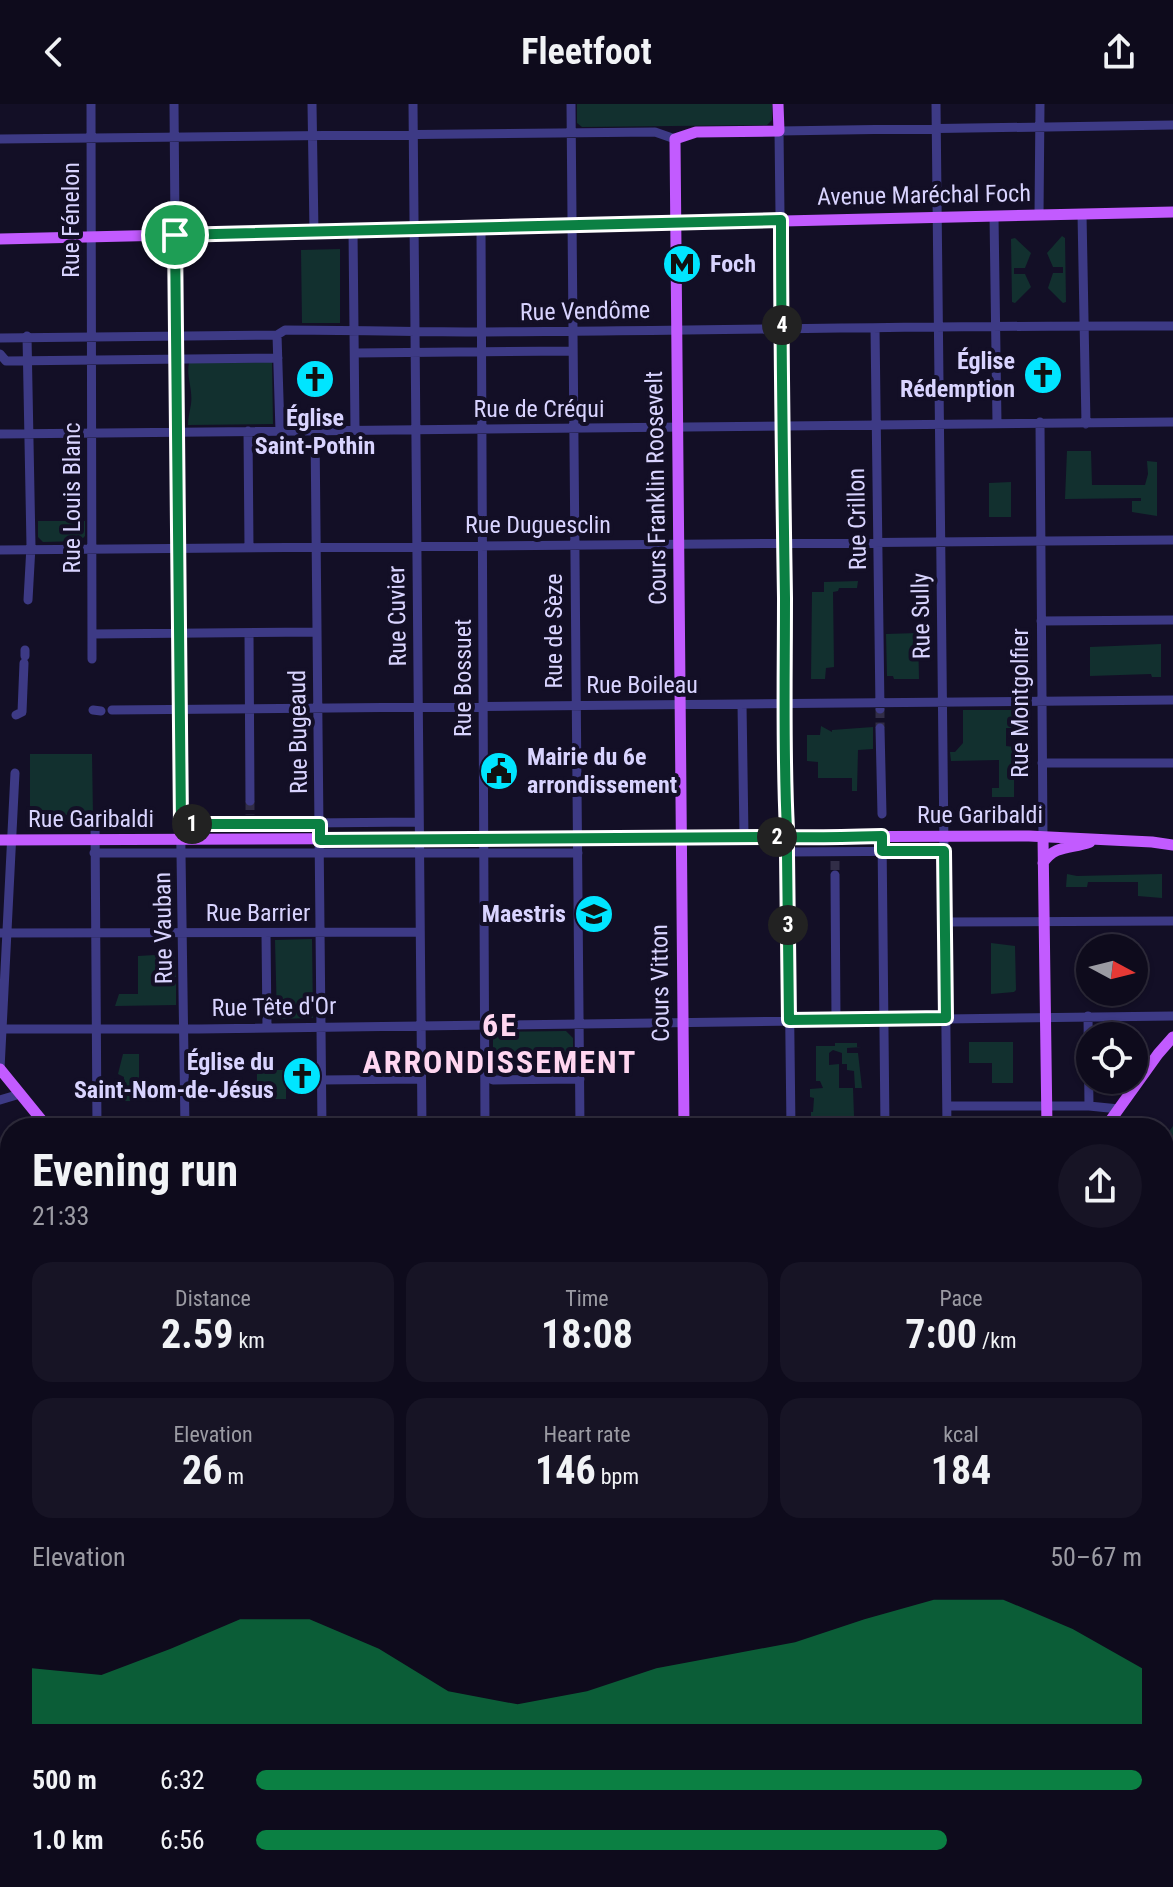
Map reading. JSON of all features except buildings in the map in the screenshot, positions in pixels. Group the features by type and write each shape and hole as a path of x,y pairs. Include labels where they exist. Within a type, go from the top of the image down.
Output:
{"main road":[{"path":"675,139 696,132 779,131 778,104"},
{"name":"Cours Franklin Roosevelt","path":"675,139 681,837"},
{"name":"Avenue Maréchal Foch","path":"0,239 1173,212"},
{"name":"Rue Garibaldi","path":"1152,842 1173,835"},
{"name":"Rue Garibaldi","path":"5,840 94,847 181,841 882,836 1043,837 1173,845"},
{"name":"Cours Vitton","path":"681,837 684,1118"},
{"name":"Rue Montgolfier","path":"1043,837 1047,1118"},
{"name":"Rue Garibaldi","path":"1043,863 1058,848 1078,847 1095,840"},
{"path":"1112,1118 1173,1037"},
{"path":"0,1069 40,1118"}],"street":[{"name":"Rue Fénelon","path":"91,104 91,336"},
{"name":"Rue Vauban","path":"174,104 178,709 185,1118"},
{"path":"312,104 314,232"},
{"name":"Rue Cuvier","path":"413,104 422,1118"},
{"name":"Rue de Sèze","path":"571,104 580,1118"},
{"name":"Rue Sully","path":"936,104 947,1118"},
{"path":"1039,215 1040,104"},
{"path":"791,1118 779,131 1173,125"},
{"path":"0,139 655,132 675,139"},
{"path":"1082,214 1086,424"},
{"path":"994,216 997,423"},
{"name":"Rue Bossuet","path":"481,228 485,1118"},
{"path":"353,231 355,430"},
{"name":"Rue Vendôme","path":"0,338 277,335 285,330 481,332 1173,326"},
{"name":"Rue Crillon","path":"875,328 880,706"},
{"path":"277,335 280,431"},
{"path":"27,336 31,434 28,600"},
{"name":"Rue Louis Blanc","path":"91,336 92,663"},
{"name":"Rue Vendôme","path":"355,353 572,351"},
{"path":"0,354 6,361 278,358"},
{"name":"Rue Montgolfier","path":"1040,422 1043,837"},
{"name":"Rue de Créqui","path":"0,434 1173,422"},
{"name":"Rue Bugeaud","path":"315,430 322,1118"},
{"path":"248,431 249,547"},
{"name":"Rue Duguesclin","path":"0,550 1173,540"},
{"path":"1041,621 1173,620"},
{"path":"92,634 317,632"},
{"path":"249,633 250,801"},
{"path":"16,715 22,712 25,651"},
{"name":"Rue Boileau","path":"102,710 785,703 880,706 942,702 1173,700"},
{"path":"742,704 744,837"},
{"path":"880,728 882,814"},
{"path":"1042,763 1173,763"},
{"path":"0,1069 5,840 15,773"},
{"name":"Rue Garibaldi","path":"181,824 250,819 320,824 419,822"},
{"path":"95,821 97,1118"},
{"path":"882,836 885,1118"},
{"name":"Rue Garibaldi","path":"94,847 181,855 578,853"},
{"path":"787,852 835,856 882,851 944,851"},
{"path":"835,875 836,1020"},
{"path":"945,922 1173,921"},
{"name":"Rue Barrier","path":"4,933 420,932"},
{"path":"266,934 267,1027"},
{"path":"1088,1016 1089,1106"},
{"name":"Rue Tête d'Or","path":"1,1029 1173,1016"},
{"path":"485,1076 493,1080 580,1079"},
{"path":"322,1080 421,1079"},
{"path":"0,1100 20,1094"},
{"path":"947,1106 1089,1106 1119,1109"}],"green space":[{"path":"577,104 772,104 772,120 767,125 582,127 577,123"},
{"path":"1062,236 1065,238 1066,302 1063,303 1048,288 1053,273 1063,273 1063,267 1053,267 1047,253"},
{"path":"1015,238 1031,253 1025,268 1014,268 1014,274 1025,274 1031,287 1015,303 1012,302 1011,239"},
{"path":"340,249 340,323 302,323 301,250"},
{"path":"272,362 273,424 188,425 191,398 189,363"},
{"path":"1067,451 1091,451 1092,485 1145,485 1147,461 1157,462 1157,516 1132,512 1132,501 1141,501 1141,498 1065,499"},
{"path":"1011,482 1011,517 989,517 989,483"},
{"path":"38,521 85,521 85,536 80,541 43,542 38,537"},
{"path":"858,581 857,588 839,588 833,592 834,667 826,668 825,679 811,679 812,592 824,592 824,582"},
{"path":"918,633 919,679 887,676 886,634"},
{"path":"1161,644 1161,677 1152,677 1151,674 1090,676 1090,647"},
{"path":"963,710 1013,710 1014,728 1006,728 1006,746 1014,747 1014,797 992,797 992,788 999,788 999,760 951,761 950,752 955,752 963,743"},
{"path":"821,726 832,732 873,727 873,749 858,750 857,791 852,791 852,778 818,778 818,762 807,761 807,735 820,735"},
{"path":"30,754 92,754 93,815 30,815"},
{"path":"1067,874 1162,874 1162,898 1138,896 1138,882 1088,882 1087,887 1066,887"},
{"path":"312,939 313,1018 277,1019 275,940"},
{"path":"991,943 1015,946 1014,992 991,994"},
{"path":"138,956 175,956 176,977 152,977 152,983 176,983 176,1005 115,1006 119,994 138,994"},
{"path":"566,1031 573,1038 573,1074 555,1074 554,1071 493,1075 493,1037 497,1032"},
{"path":"969,1042 1013,1042 1013,1083 992,1083 992,1063 969,1063"},
{"path":"835,1043 857,1043 857,1047 862,1047 847,1048 847,1053 858,1053 862,1088 855,1088 854,1071 847,1070 847,1064 842,1064 842,1053 833,1050 829,1053 829,1065 839,1064 839,1088 853,1088 854,1116 814,1118 811,1112 814,1098 810,1097 810,1089 823,1088 820,1081 816,1081 816,1046 835,1046"},
{"path":"123,1054 139,1054 139,1094 135,1094 135,1101 122,1101 124,1077 118,1074"},
{"path":"257,1070 286,1070 286,1099 257,1099"}],"tunnel":[{"path":"880,709 880,728"},
{"path":"250,801 250,815"},
{"path":"835,861 835,875"}],"place":[{"name":"Foch","path":"682,264"},
{"name":"Église Rédemption","path":"1043,375"},
{"name":"Église Saint-Pothin","path":"315,379"},
{"name":"Mairie du 6e arrondissement","path":"499,771"},
{"name":"Maestris","path":"594,914"},
{"name":"Église du Saint-Nom-de-Jésus","path":"302,1076"}],"district":[{"name":"6E ARRONDISSEMENT","path":"500,1044"}],"route":[{"path":"175,235 181,824 320,824 320,840 551,838 781,837 787,837 805,837 882,836 882,851 944,851 946,1018 789,1020 787,854 787,852 787,846 787,837 787,829 785,703 784,542 782,427 781,220 175,235"}]}
